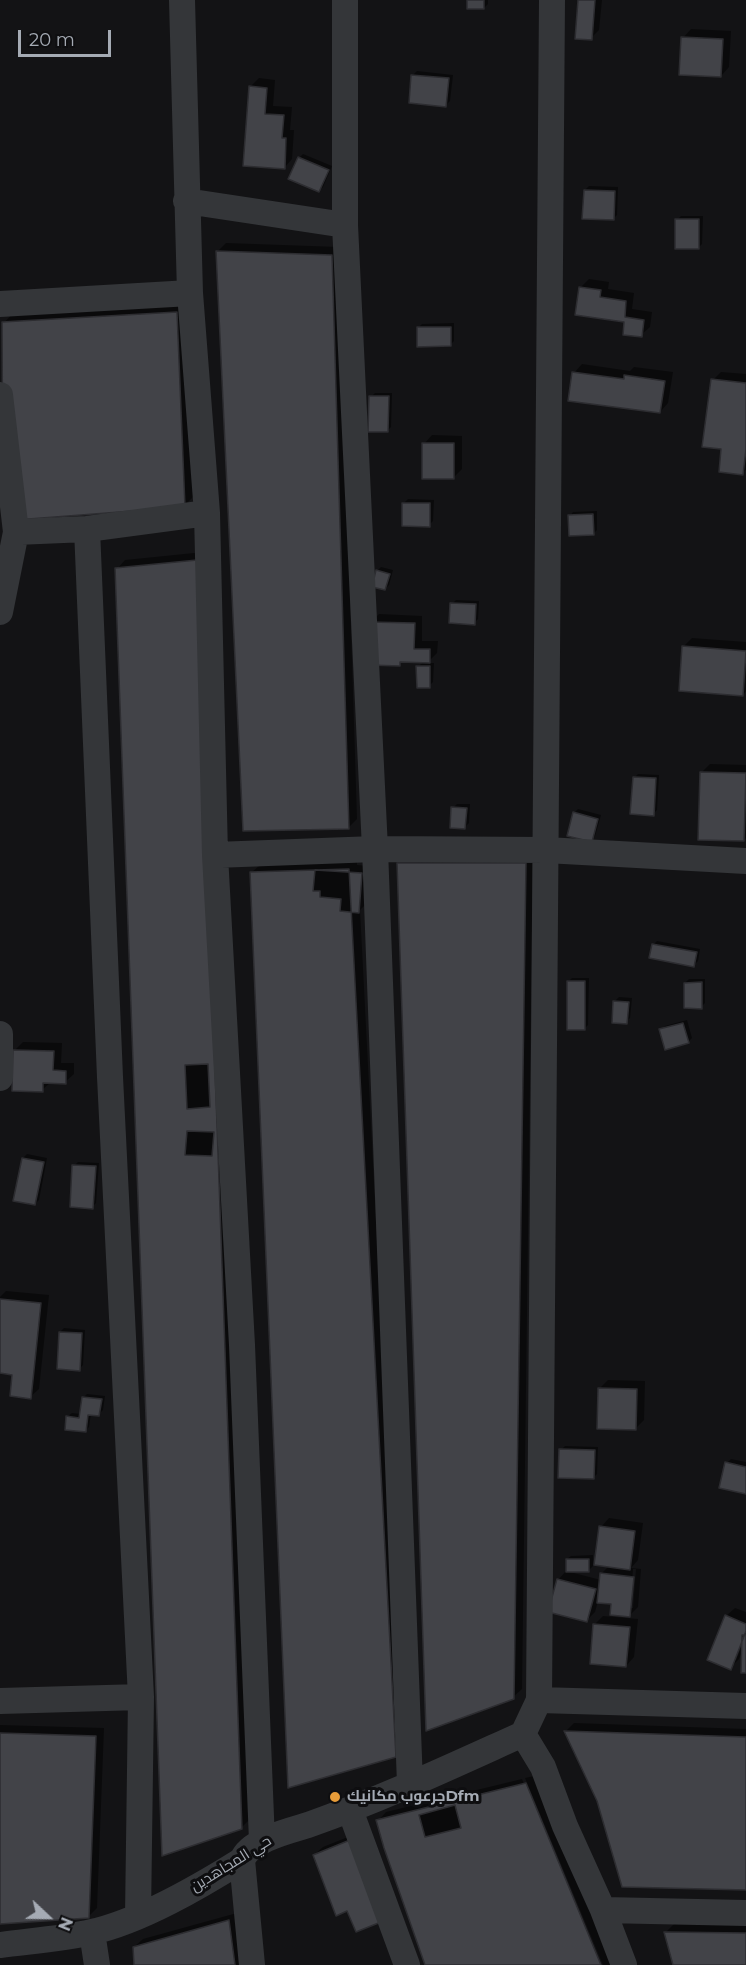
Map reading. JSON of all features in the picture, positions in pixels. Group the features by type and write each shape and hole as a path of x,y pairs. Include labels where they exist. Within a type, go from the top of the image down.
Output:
{"street":[{"path":"182,0 186,201 190,293 207,513 215,855 242,1345 262,1841"},
{"path":"345,0 345,225 375,849 410,1784"},
{"path":"552,0 539,1700 523,1734 543,1767 624,1965"},
{"path":"186,201 345,225"},
{"path":"0,304 190,293"},
{"path":"0,395 16,532 0,612"},
{"path":"16,532 87,529 207,513"},
{"path":"87,529 110,1077 141,1697 138,1916"},
{"path":"215,855 375,849 546,850 746,861"},
{"path":"0,1034 0,1078"},
{"path":"0,1701 141,1697"},
{"path":"539,1700 746,1706"},
{"name":"حي المجاهدين","path":"0,1945 92,1932 138,1916 200,1886 242,1860 244,1855 262,1841 350,1810 523,1734"},
{"path":"350,1810 407,1965"},
{"path":"242,1860 252,1965"},
{"path":"603,1910 746,1913"},
{"path":"92,1932 97,1965"}],"building":[{"path":"467,0 484,0 484,9 467,9"},
{"path":"578,0 595,0 592,40 575,39"},
{"path":"681,37 723,39 721,77 679,75"},
{"path":"411,75 449,78 446,107 409,103"},
{"path":"249,86 267,88 265,114 284,115 282,138 286,138 285,169 243,166"},
{"path":"298,157 329,170 319,192 288,179"},
{"path":"584,190 615,191 614,220 582,219"},
{"path":"675,219 699,219 699,249 675,249"},
{"path":"216,251 332,255 349,829 243,831"},
{"path":"579,287 601,290 600,297 626,301 625,317 644,320 642,337 623,335 624,322 575,315"},
{"path":"177,312 185,507 3,521 2,322"},
{"path":"417,327 451,327 451,346 417,347"},
{"path":"572,372 624,379 624,375 665,381 660,413 568,401"},
{"path":"711,379 746,383 746,449 743,475 719,472 721,449 702,447"},
{"path":"369,396 389,396 388,432 368,432"},
{"path":"422,443 454,443 454,479 422,479"},
{"path":"402,503 430,503 430,527 402,526"},
{"path":"593,514 594,535 569,536 568,515"},
{"path":"197,560 242,1829 162,1856 115,568"},
{"path":"376,570 390,574 385,590 372,587"},
{"path":"450,603 476,604 475,625 449,623"},
{"path":"369,622 415,623 414,649 430,649 430,663 400,662 400,666 368,665"},
{"path":"682,646 746,651 743,696 679,691"},
{"path":"416,666 430,666 430,688 417,688"},
{"path":"700,772 746,773 744,841 698,840"},
{"path":"633,777 656,778 654,816 630,814"},
{"path":"451,807 467,808 465,829 450,828"},
{"path":"573,812 598,819 592,842 567,836"},
{"path":"397,863 526,863 514,1699 426,1731"},
{"path":"349,869 396,1757 288,1788 250,872"},
{"path":"315,870 362,873 359,913 340,911 341,899 320,897 320,891 313,891"},
{"path":"652,944 697,952 694,967 649,958"},
{"path":"567,981 585,981 585,1030 567,1030"},
{"path":"702,982 702,1009 684,1008 684,983"},
{"path":"613,1001 629,1002 627,1024 612,1023"},
{"path":"683,1023 689,1043 665,1050 659,1029"},
{"path":"13,1050 54,1051 53,1070 66,1071 66,1084 43,1083 43,1092 12,1091"},
{"path":"208,1064 210,1107 187,1109 185,1065"},
{"path":"187,1131 214,1132 212,1156 185,1155"},
{"path":"22,1158 44,1162 35,1205 13,1201"},
{"path":"72,1165 96,1166 93,1209 70,1207"},
{"path":"0,1299 41,1303 31,1399 10,1396 12,1375 0,1373"},
{"path":"59,1332 82,1333 80,1371 57,1369"},
{"path":"598,1388 637,1389 636,1430 597,1429"},
{"path":"82,1397 102,1399 99,1416 88,1415 86,1432 65,1430 66,1416 79,1418"},
{"path":"559,1449 595,1450 594,1479 558,1478"},
{"path":"725,1462 746,1467 746,1494 719,1488"},
{"path":"599,1526 635,1531 630,1570 594,1565"},
{"path":"566,1559 589,1559 589,1572 566,1572"},
{"path":"600,1573 634,1577 630,1617 610,1615 611,1604 597,1603"},
{"path":"557,1579 596,1589 587,1622 548,1612"},
{"path":"725,1615 746,1624 746,1631 731,1670 707,1660"},
{"path":"593,1624 630,1627 626,1667 590,1664"},
{"path":"742,1635 746,1635 746,1673 741,1673"},
{"path":"564,1731 746,1737 746,1890 622,1887 597,1801"},
{"path":"0,1733 96,1736 89,1918 0,1924"},
{"path":"526,1783 601,1965 425,1965 376,1820"},
{"path":"455,1805 461,1828 425,1837 419,1815"},
{"path":"350,1840 381,1922 356,1932 347,1911 336,1916 313,1855"},
{"path":"229,1920 235,1965 134,1965 133,1947"},
{"path":"664,1932 746,1933 746,1965 673,1965"}],"place":[{"name":"جرعوب مكانيكDfm","path":"335,1797"}]}
